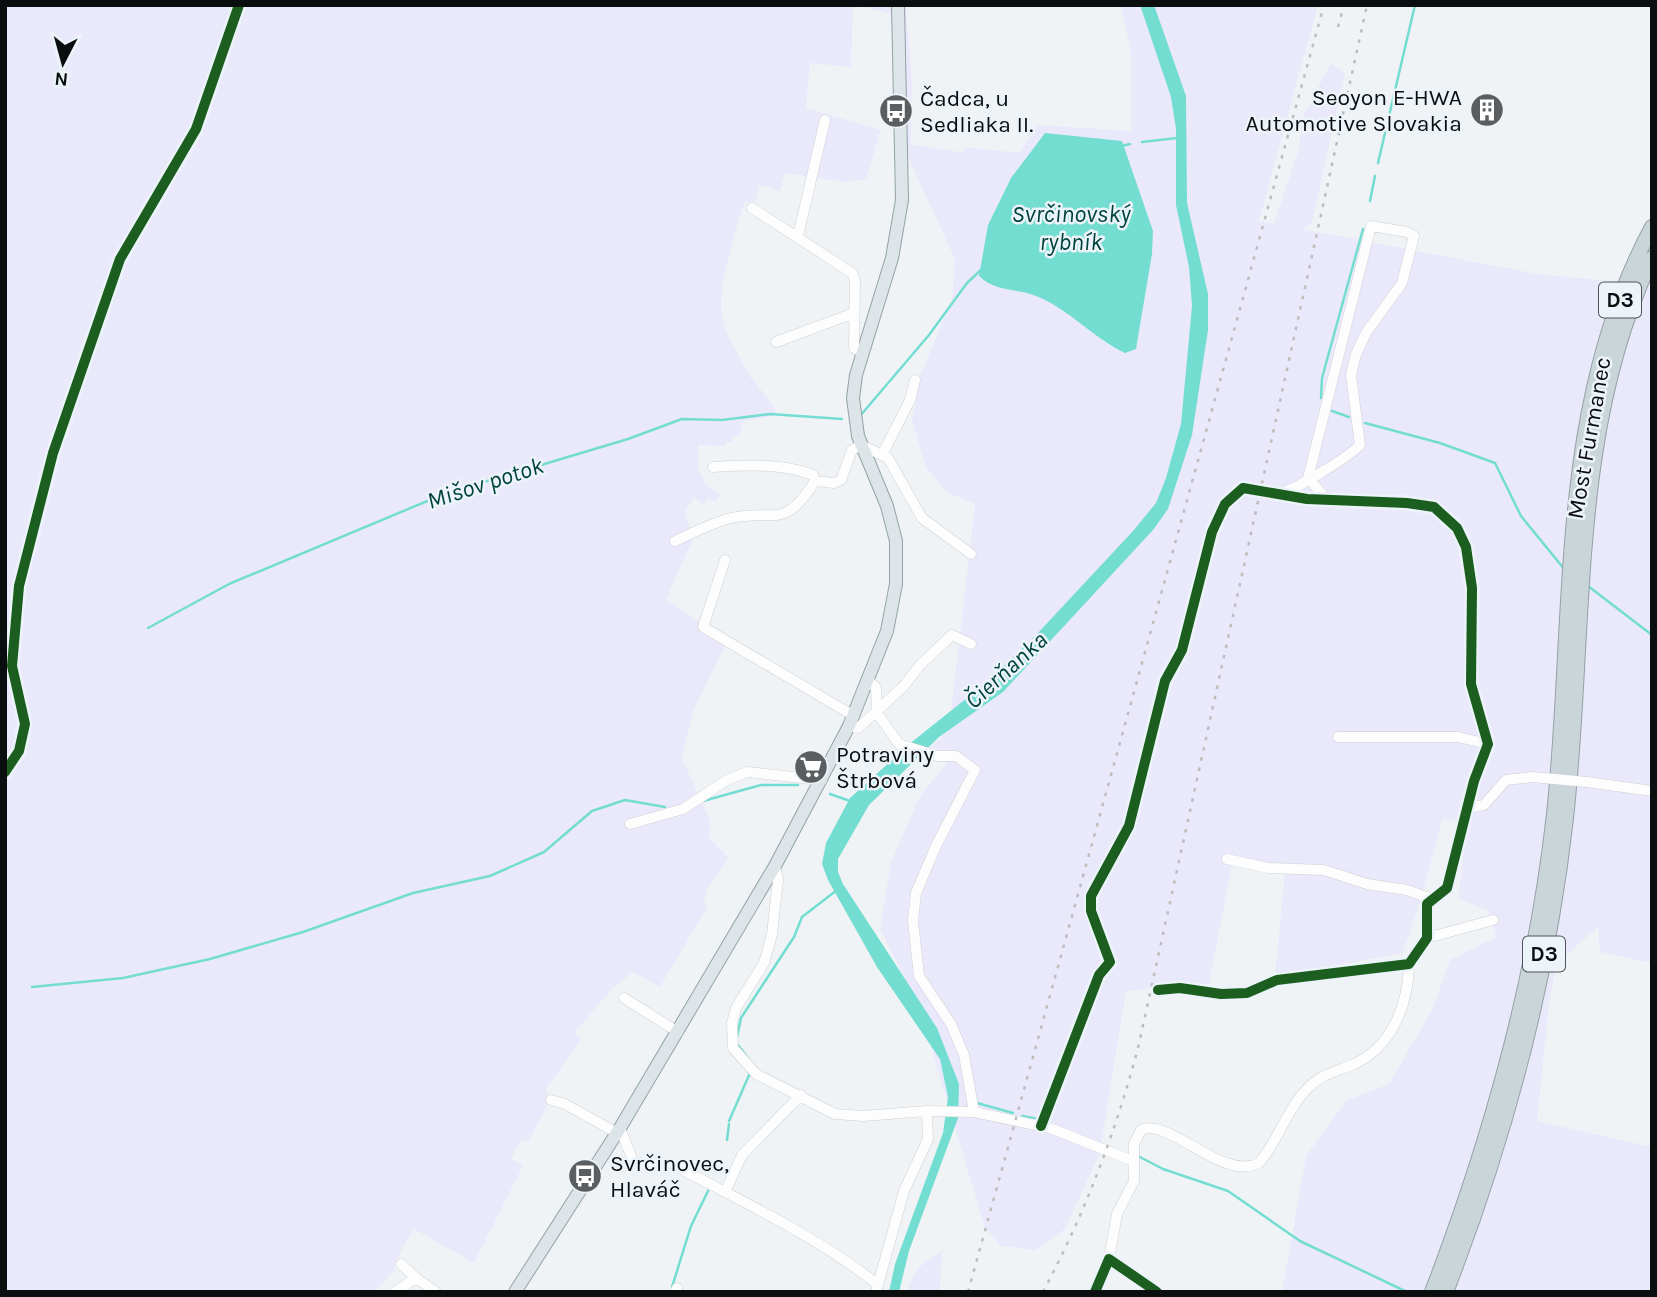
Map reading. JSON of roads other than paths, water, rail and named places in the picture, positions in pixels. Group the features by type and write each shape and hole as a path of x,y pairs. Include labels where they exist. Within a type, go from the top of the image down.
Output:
{"highway":[{"name":"Most Furmanec","path":"1572,659 1575,507 1591,403 1620,298 1652,227"},
{"name":"Most Furmanec","path":"1572,659 1604,405 1628,317 1652,258"},
{"name":"D3","path":"1446,1292 1501,1086 1535,937 1572,659"},
{"name":"D3","path":"1432,1292 1460,1238"}],"main road":[{"path":"515,1292 619,1131 775,866 851,721 869,681 891,616 897,552 887,506 861,444 853,404 855,380 887,278 902,200 898,5"}],"street":[{"path":"798,236 825,120"},
{"path":"752,208 852,272 854,348 863,353"},
{"path":"1280,493 1300,485 1308,478 1352,454 1360,445 1351,374 1366,333 1402,283 1414,236 1407,232 1371,226 1308,478 1316,490 1329,501"},
{"path":"776,342 854,313"},
{"path":"883,453 910,400 915,380"},
{"path":"815,481 834,483 841,480 852,450 861,444 883,453 901,478 922,518 971,554"},
{"path":"713,467 753,465 800,470 813,475 815,481"},
{"path":"675,541 733,517 775,517 785,514 806,495 815,481"},
{"path":"1041,1126 1099,975 1110,962 1091,911 1091,896 1129,826 1164,681 1182,650 1212,532 1225,504 1236,491 1252,487 1329,501 1407,503 1434,507 1457,528 1466,547 1472,588 1471,684 1488,744 1467,808 1447,888 1427,904 1427,938 1409,964 1409,982 1387,1042 1355,1064 1328,1074 1308,1087 1259,1163 1246,1169 1228,1164 1150,1128 1144,1128 1138,1136 1133,1161 1134,1181 1117,1214 1109,1259 1095,1292"},
{"path":"725,559 703,626 858,728 877,713 952,635 971,643"},
{"path":"869,681 876,688 877,713 899,744 937,756 956,756 975,770 936,846 916,893 915,947 919,976 951,1024 964,1055 974,1112"},
{"path":"1338,737 1401,739 1448,736 1488,744"},
{"path":"630,824 683,809 727,780 747,772 822,780"},
{"path":"1467,808 1484,806 1506,780 1533,777 1652,791"},
{"path":"1227,859 1274,868 1324,870 1367,884 1407,890 1432,899"},
{"path":"775,866 778,880 772,934 764,963 736,1008 732,1037 738,1056 756,1074 835,1114 863,1116 929,1111 974,1112 1041,1126 1133,1161"},
{"path":"1427,938 1493,920"},
{"path":"1158,990 1180,988 1221,994 1247,993 1277,980 1409,964"},
{"path":"624,998 678,1032"},
{"path":"725,1192 743,1155 801,1096"},
{"path":"551,1100 565,1104 619,1131 633,1161 647,1165 664,1162 672,1164 806,1236 853,1265 877,1288 904,1191 928,1139 929,1111"},
{"path":"1109,1259 1157,1292"},
{"path":"401,1264 436,1292"},
{"path":"395,1292 416,1278"}],"water":[{"name":"Čierňanka","path":"1140,5 1154,5 1186,96 1187,203 1208,294 1208,330 1192,435 1168,509 1153,530 1003,692 939,737 869,805 838,859 838,872 843,884 937,1028 959,1084 958,1118 909,1251 899,1292 889,1292 895,1264 943,1133 948,1097 940,1059 877,967 828,880 822,864 826,843 850,798 913,741 987,682 1037,634 1133,531 1156,503 1166,478 1181,424 1192,306 1189,267 1176,205 1176,129 1171,97"},
{"name":"Svrčinovský rybník","path":"1045,133 1122,141 1153,231 1152,254 1136,349 1125,353 1048,302 1036,296 992,285 979,276 988,225 1011,178"}],"waterway":[{"path":"1378,163 1415,5"},
{"name":"Mišov potok","path":"1142,142 1177,138"},
{"name":"Mišov potok","path":"1122,146 1130,144"},
{"path":"1370,201 1375,176"},
{"path":"1321,398 1322,378 1363,229"},
{"name":"Mišov potok","path":"860,416 929,335 967,283 983,268"},
{"path":"1332,411 1349,417"},
{"name":"Mišov potok","path":"148,628 229,584 444,494 628,439 682,419 722,420 770,414 842,419"},
{"path":"1365,423 1440,443 1495,463 1521,516 1565,570"},
{"path":"1588,586 1652,635"},
{"path":"703,801 761,785 798,785"},
{"path":"830,794 850,801"},
{"path":"32,987 123,978 210,959 303,932 413,893 490,876 544,852 592,811 625,800 665,807"},
{"path":"737,1037 741,1018 794,937 802,917 837,890"},
{"path":"737,1044 748,1058"},
{"path":"729,1121 750,1073"},
{"path":"977,1103 1013,1113"},
{"path":"1022,1116 1039,1119"},
{"path":"727,1140 729,1124"},
{"path":"1138,1156 1163,1169 1228,1191 1300,1241 1407,1292"},
{"path":"672,1287 691,1226 709,1189"}],"railway":[{"path":"968,1292 1324,5"},
{"path":"1338,27 1344,5"},
{"path":"1043,1292 1098,1173 1138,1048 1367,5"}],"place":[{"name":"Seoyon E-HWA Automotive Slovakia","path":"1487,110"},
{"name":"Čadca, u Sedliaka II.","path":"896,111"},
{"name":"Potraviny Štrbová","path":"811,767"},
{"name":"Svrčinovec, Hlaváč","path":"585,1176"}]}
